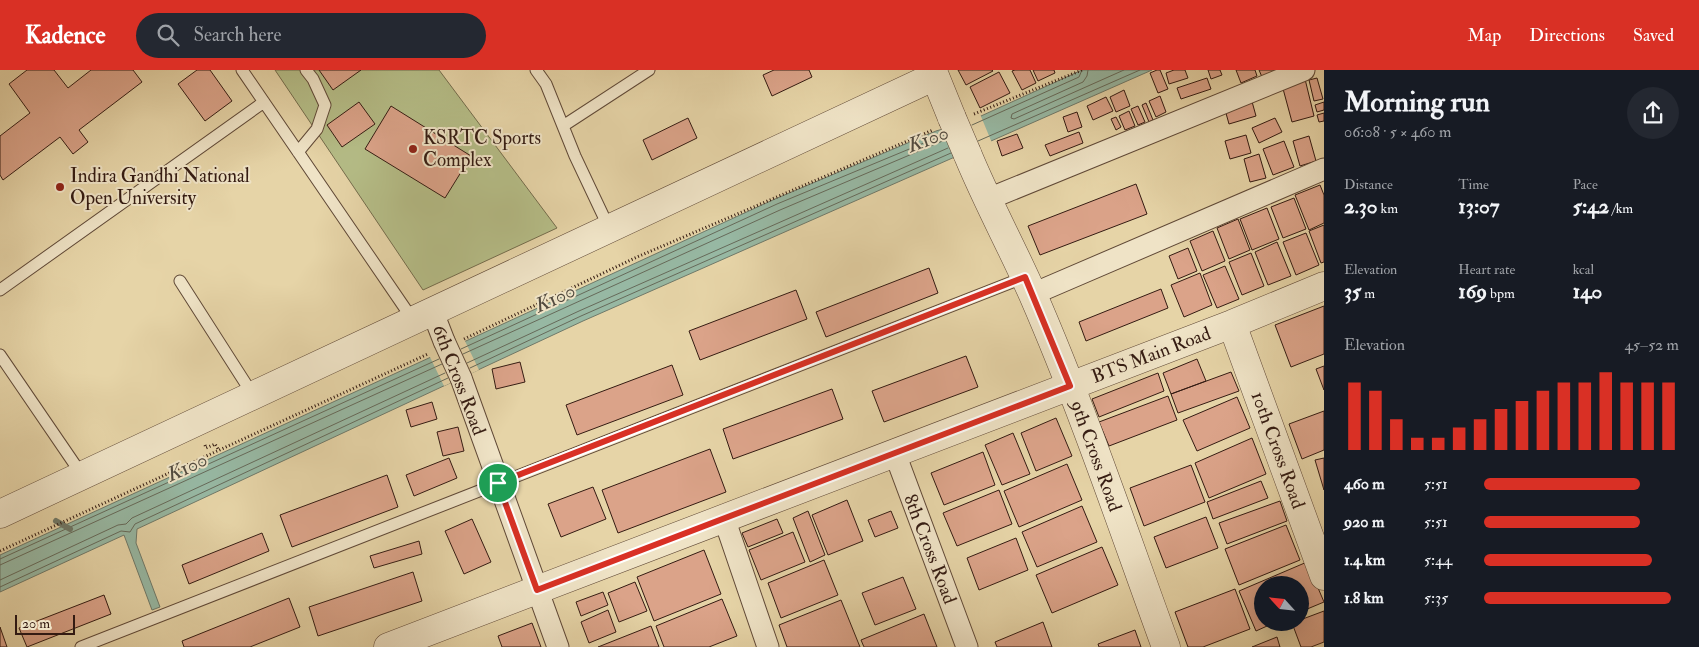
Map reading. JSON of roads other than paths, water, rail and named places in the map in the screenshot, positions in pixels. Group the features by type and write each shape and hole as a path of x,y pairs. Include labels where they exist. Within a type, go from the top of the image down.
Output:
{"street":[{"path":"986,200 1304,70"},
{"path":"0,514 610,228 937,72"},
{"name":"9th Cross Road","path":"937,72 953,121 968,153 986,200 1029,286 1070,386 1166,647"},
{"path":"1029,286 1324,169"},
{"name":"BTS Main Road","path":"388,647 1232,324 1324,286"},
{"name":"6th Cross Road","path":"423,315 444,341 461,378 558,647"},
{"name":"10th Cross Road","path":"1232,324 1324,576"},
{"name":"8th Cross Road","path":"894,452 967,647"},
{"path":"724,518 768,647"}],"lane":[{"path":"298,152 317,128 325,105 313,79 306,70"},
{"path":"536,70 546,84 563,126 610,228"},
{"path":"563,126 649,70"},
{"path":"244,71 298,152 423,315"},
{"path":"0,290 264,102"},
{"path":"180,281 253,395"},
{"path":"81,647 498,483 1029,286"},
{"path":"0,355 82,475"}],"water":[{"name":"K100","path":"1082,70 1152,70 583,321 137,529 136,543 160,607 152,610 124,535 0,592 0,555 775,199 936,131 970,121"}],"waterway":[{"path":"56,521 70,529"}],"place":[{"name":"KSRTC Sports Complex","path":"413,149"},
{"name":"Indira Gandhi National Open University","path":"60,187"}]}
